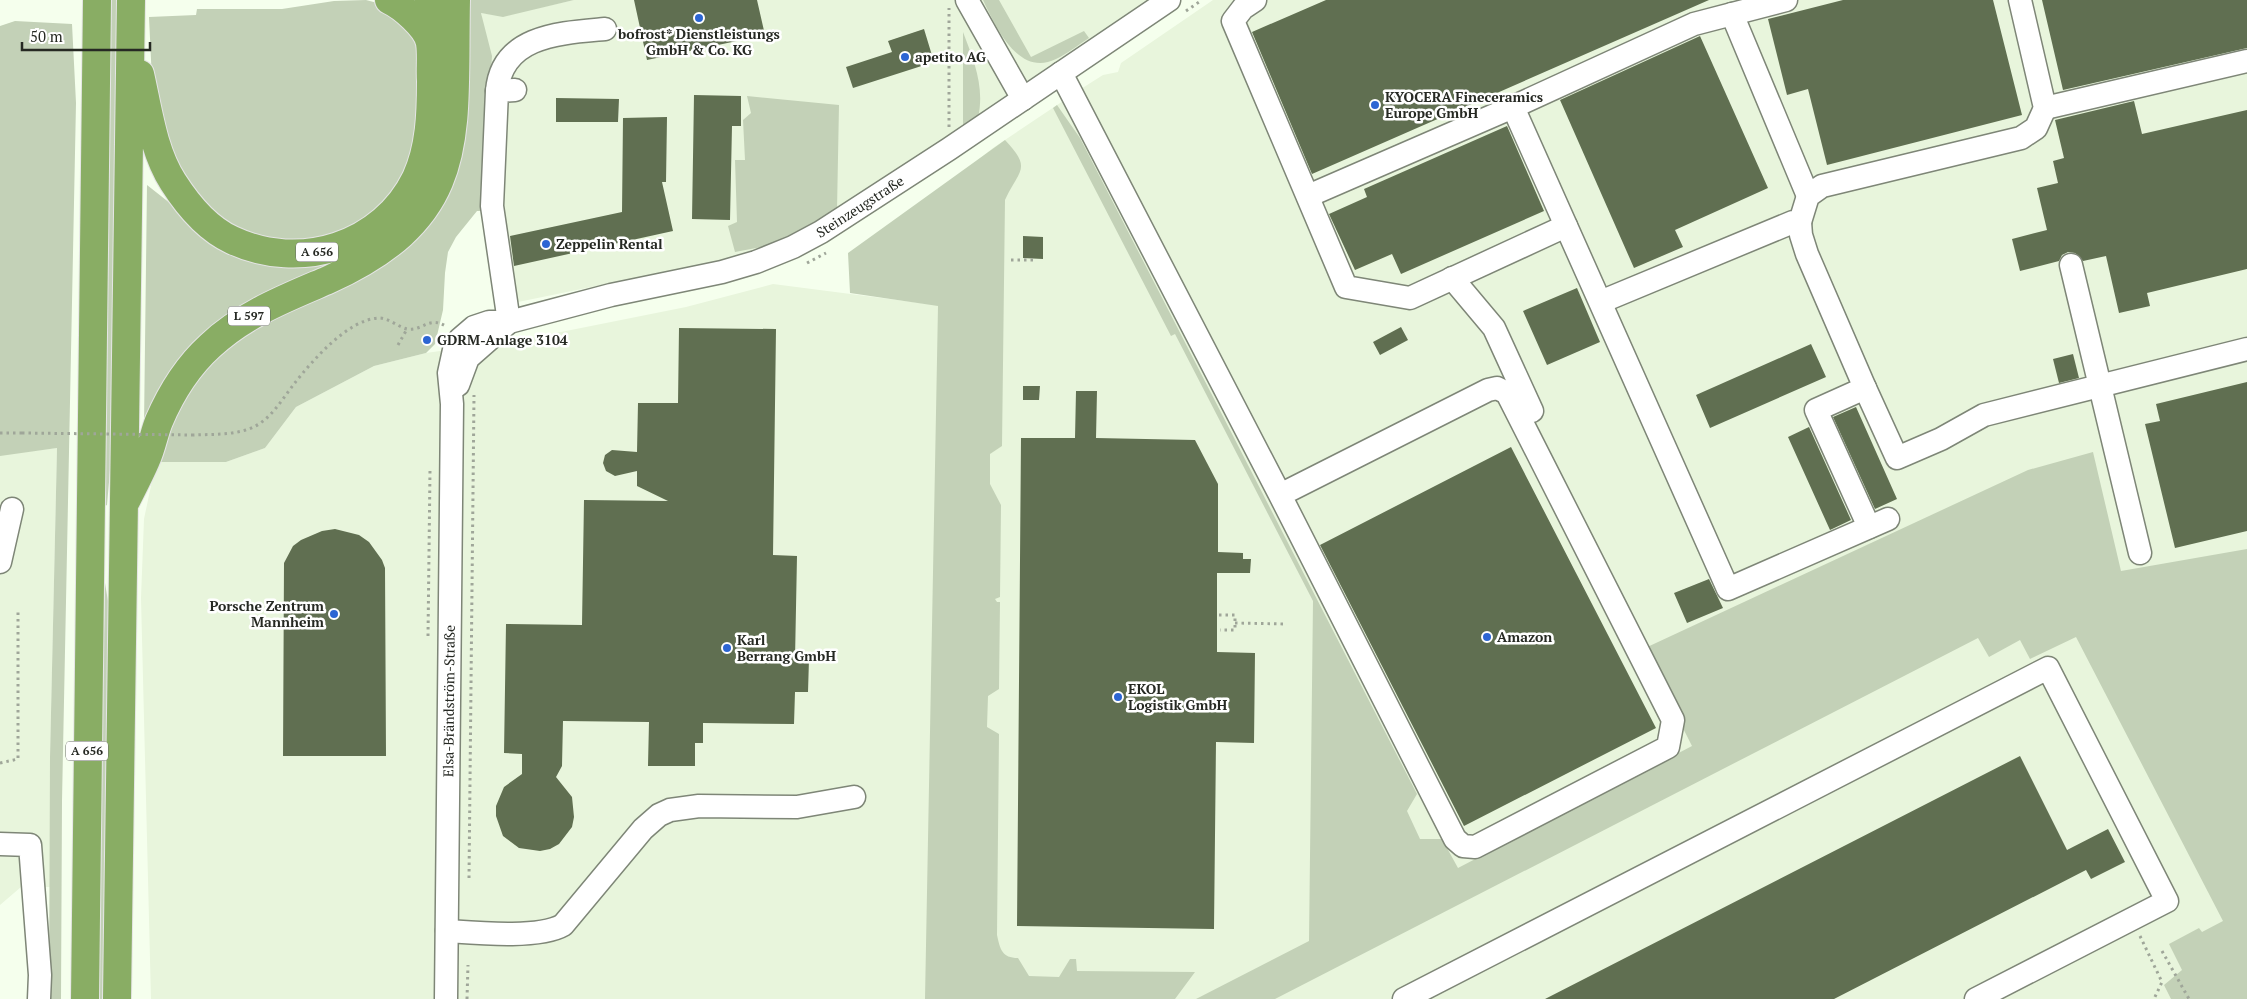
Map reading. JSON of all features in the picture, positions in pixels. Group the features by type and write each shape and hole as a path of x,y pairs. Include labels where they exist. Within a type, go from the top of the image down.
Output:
{"highway":[{"name":"A 656","path":"85,999 97,0"},
{"name":"A 656","path":"117,999 131,0"},
{"path":"389,0 412,17 430,41"},
{"name":"A 656","path":"130,33 157,146 172,181 209,224 231,240 260,250 283,254 306,254 347,244 381,223 408,194 417,177 427,143 431,90 429,0"},
{"name":"L 597","path":"123,506 146,460 168,402 185,375 208,347 239,323 272,303 355,267 381,251 407,230 430,202 443,176 452,129 456,0"}],"street":[{"name":"Steinzeugstraße","path":"509,322 612,295 722,272 756,262 820,232 949,149 1170,0"},
{"path":"1255,0 1243,8 1233,21 1346,287 1410,298 1566,226"},
{"path":"1308,196 1513,107 1694,24 1786,0"},
{"path":"2020,0 2045,108 2036,128 2021,138 1822,186 1808,196 1800,222 1801,235 1807,254 1864,388 1897,458 1941,439 1984,415 2247,349"},
{"path":"958,2 1022,99"},
{"path":"1732,14 1808,196"},
{"path":"509,322 492,206 506,90 498,79 511,57 521,46 553,34 604,29"},
{"path":"2045,108 2247,61"},
{"path":"1060,73 1280,495 1455,838 1463,846 1476,847 1668,746 1673,720 1507,393 1497,388 1488,390 1280,495"},
{"path":"1513,107 1728,589 1878,523 1816,410 1864,388"},
{"path":"1610,298 1793,222 1800,222"},
{"path":"2070,265 2140,552"},
{"path":"1452,278 1494,328 1544,437 1619,584"},
{"name":"Elsa-Brändström-Straße","path":"446,999 457,932 452,404 468,358 484,343 500,332 509,322"},
{"path":"0,562 12,508"},
{"path":"1404,999 2048,668 2167,901 1976,999"},
{"path":"457,932 542,933 553,931 563,925 643,829 660,815 670,810 699,806 797,807 854,798"},
{"path":"0,844 30,845 40,975 40,999"}],"path":[{"path":"949,149 958,2"},
{"path":"1011,260 1034,260"},
{"path":"0,433 192,435 242,431 258,424 274,411 324,350 340,336 366,320 381,318 407,329 417,328 428,322 440,322 451,330"},
{"path":"398,345 407,329"},
{"path":"469,883 474,387"},
{"path":"0,763 18,759 18,610"},
{"path":"1219,615 1234,615 1235,623 1235,630 1220,630"},
{"path":"1235,623 1287,624"},
{"path":"2121,925 2139,936 2162,982 2154,999"},
{"path":"457,932 468,999"},
{"path":"2162,951 2189,999"}],"shaded area":[{"path":"110,0 118,0 111,459 107,505 105,506"},
{"path":"366,0 385,5 397,14 419,47 421,129 403,183 354,231 280,246 215,219 173,163 152,81 149,17 196,15 197,9 282,9 334,1"},
{"path":"467,0 574,0 503,17 481,13 492,56 481,211 477,211 456,237 448,252 443,310 435,344 426,353 374,366 296,407 265,448 226,462 156,462 172,417 200,377 219,355 242,335 400,252"},
{"path":"574,0 1152,0 822,222 777,245 718,261 518,302 499,208 502,103 522,100 522,80 490,79 481,13 503,16"},
{"path":"983,0 999,0 1031,57 1084,31 1089,38 1056,59 1042,63 1030,61 1019,55 1001,35"},
{"path":"1213,0 2247,0 2247,999 151,999 141,598 144,519 156,462 226,462 265,448 296,407 374,366 426,353 531,338 686,307 773,284 936,305 960,174 993,148 1084,87 1103,75 1118,72 1121,63"},
{"path":"15,21 72,24 76,103 62,801 61,999 49,999 50,757 57,448 0,456 0,26"},
{"path":"963,32 977,74 980,107 978,118 963,129"},
{"path":"747,96 839,105 837,210 820,222 777,244 735,252 728,226 737,222 735,160 745,160 743,120 751,113"},
{"path":"1057,105 1080,138 1417,794 1407,811 1420,839 1442,839 1458,868 1692,746 1643,649 2028,470 2093,452 2121,571 2247,549 2247,999 2171,999 2164,985 2182,970 2169,944 2199,928 2202,932 2223,921 2076,637 2030,659 2020,640 1989,657 1978,638 1275,999 1196,999 1309,941 1313,601 1175,334 1171,336 1053,108"},
{"path":"445,111 391,233 282,288 144,425 147,185 218,241 360,247"},
{"path":"1005,140 1018,157 1021,169 1005,200 1002,446 990,454 990,484 1001,505 1000,597 995,599 997,602 1000,602 999,689 988,696 987,727 999,734 997,935 1003,952 1013,958 1018,958 1029,976 1059,977 1070,959 1076,959 1077,971 1195,972 1175,999 925,999 938,306 850,293 848,253"},
{"path":"57,448 50,757 50,887 21,887 0,905 0,455"},
{"path":"105,583 108,601 109,680 105,999 97,999"}],"building":[{"name":"bofrost* Dienstleistungs GmbH & Co. KG","path":"634,0 757,0 765,35 647,60"},
{"name":"KYOCERA Fineceramics Europe GmbH","path":"1326,0 1709,0 1312,174 1252,32"},
{"path":"1843,0 1993,0 2022,115 1827,165 1808,89 1787,95 1768,19"},
{"path":"2042,0 2247,0 2247,48 2063,90"},
{"name":"apetito AG","path":"924,29 934,62 853,88 846,67 892,52 888,41"},
{"path":"1700,36 1768,188 1675,230 1683,247 1634,268 1560,100"},
{"path":"694,95 741,96 741,126 732,126 730,220 692,219"},
{"path":"556,98 619,99 618,122 556,122"},
{"path":"2134,101 2142,134 2247,110 2247,269 2147,293 2150,306 2119,313 2106,256 2083,261 2075,253 2068,252 2062,255 2059,261 2020,271 2012,239 2047,230 2037,188 2058,183 2053,161 2064,158 2055,120"},
{"path":"667,117 666,182 662,182 673,231 514,266 510,236 622,212 623,118"},
{"path":"1507,126 1544,211 1401,274 1392,254 1355,270 1329,214 1367,197 1364,189"},
{"path":"1023,236 1043,237 1043,259 1023,258"},
{"path":"1577,288 1600,342 1547,365 1523,311"},
{"path":"1401,327 1408,340 1380,355 1373,342"},
{"path":"679,328 776,329 773,555 797,556 795,659 809,659 808,692 795,692 794,724 703,723 703,743 695,743 695,766 648,766 649,722 563,721 562,766 556,777 572,797 574,817 572,827 559,844 550,849 540,851 519,848 503,836 496,816 496,806 504,787 522,774 522,754 504,753 506,624 582,625 584,500 668,501 637,486 637,471 615,476 606,471 603,463 605,455 612,450 637,452 638,403 678,403"},
{"path":"1811,344 1826,377 1710,428 1696,395"},
{"path":"2073,354 2079,378 2059,383 2053,359"},
{"path":"2247,382 2247,531 2175,548 2145,424 2160,421 2156,404"},
{"path":"1023,386 1040,386 1039,400 1023,400"},
{"name":"EKOL Logistik GmbH","path":"1076,391 1097,391 1096,438 1195,440 1218,484 1218,552 1243,553 1243,559 1251,559 1250,573 1217,573 1217,652 1255,653 1254,743 1216,742 1214,929 1017,926 1021,438 1075,438"},
{"path":"1856,407 1897,499 1875,509 1833,417"},
{"path":"1809,427 1851,520 1830,530 1788,437"},
{"name":"Amazon","path":"1511,447 1656,728 1464,826 1320,545"},
{"path":"335,529 359,535 369,542 382,560 385,568 386,756 283,756 284,563 293,546 301,540 322,531"},
{"path":"1709,579 1723,608 1687,623 1674,593"},
{"path":"2020,756 2067,850 2108,829 2125,862 2091,879 2086,870 1834,999 1545,999"}],"place":[{"name":"bofrost* Dienstleistungs GmbH & Co. KG","path":"699,18"},
{"name":"apetito AG","path":"905,57"},
{"name":"KYOCERA Fineceramics Europe GmbH","path":"1375,105"},
{"name":"Zeppelin Rental","path":"546,244"},
{"name":"GDRM-Anlage 3104","path":"427,340"},
{"name":"Porsche Zentrum Mannheim","path":"334,614"},
{"name":"Amazon","path":"1487,637"},
{"name":"Karl Berrang GmbH","path":"727,648"},
{"name":"EKOL Logistik GmbH","path":"1118,697"}]}
